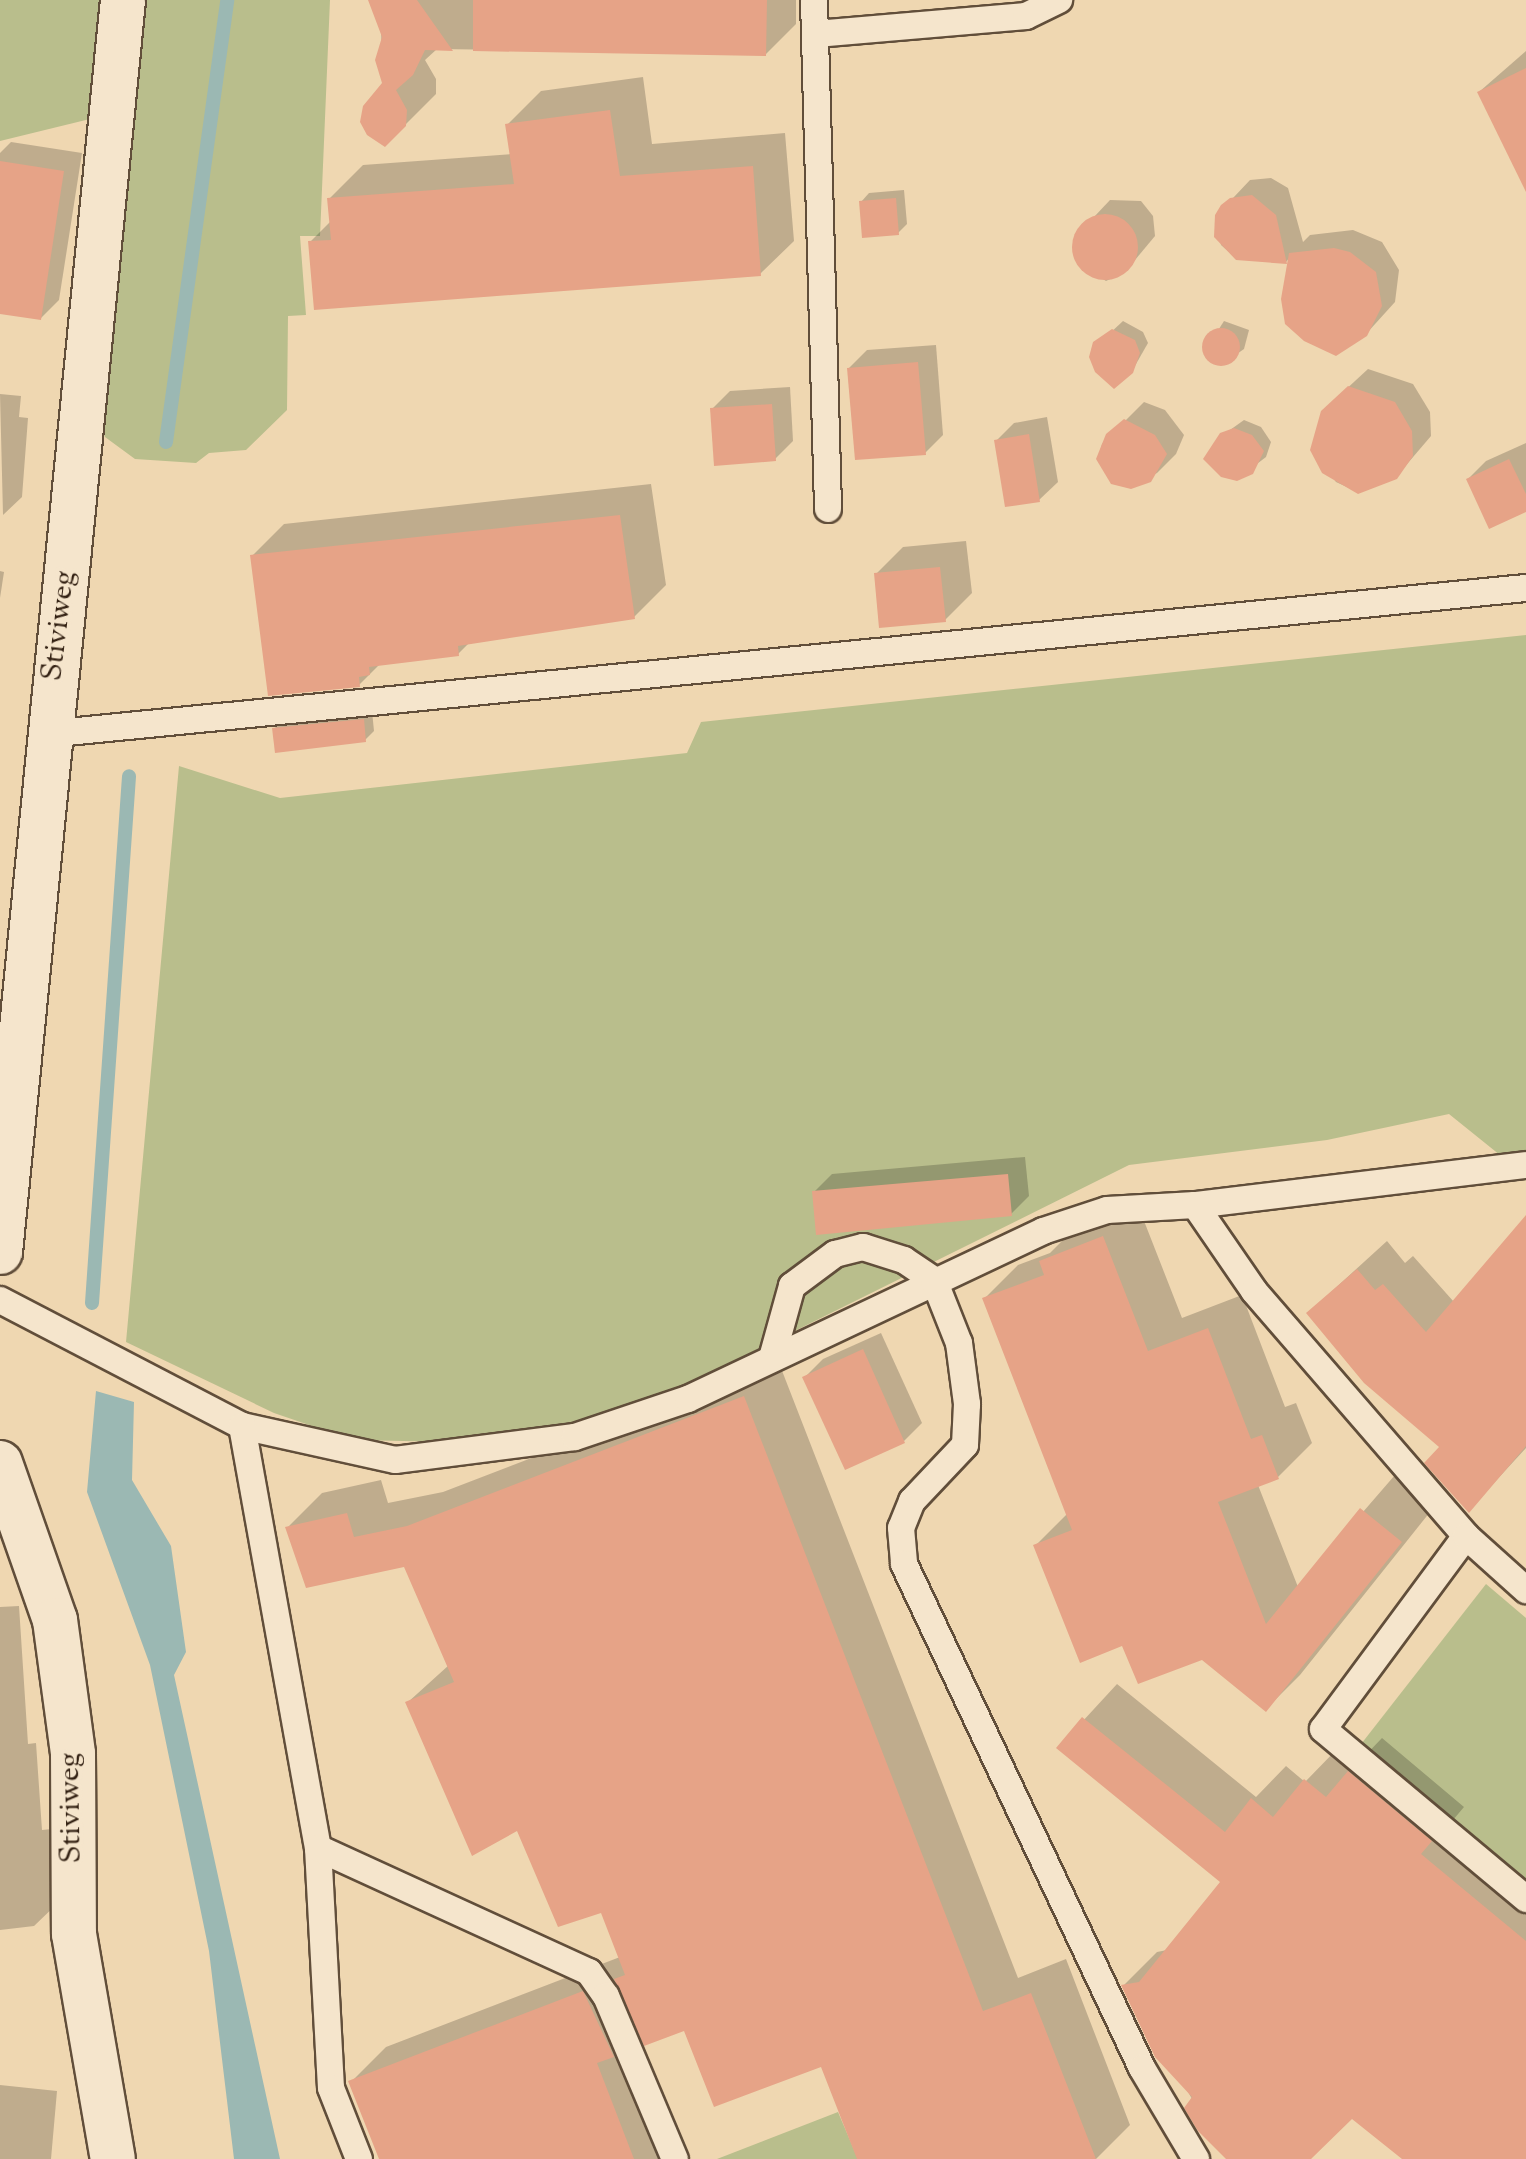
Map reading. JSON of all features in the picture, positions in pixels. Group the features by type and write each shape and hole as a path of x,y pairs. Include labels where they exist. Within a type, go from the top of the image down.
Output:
{"street":[{"name":"Stiviweg","path":"0,1252 47,734 79,472 123,0"},
{"name":"Stiviweg","path":"0,1463 55,1620 73,1754 74,1934 113,2159"}],"lane":[{"path":"814,0 828,509"},
{"path":"816,34 1026,16 1041,13 1059,0"},
{"path":"47,734 1526,588"},
{"path":"0,1300 242,1426 395,1460 575,1437 688,1399 934,1280 1043,1231 1107,1210 1195,1205 1526,1165"},
{"path":"1195,1205 1220,1249 1254,1291 1466,1536 1526,1590"},
{"path":"772,1358 792,1286 835,1254 863,1247 904,1260 934,1280 959,1343 967,1404 965,1445 912,1501 901,1528 904,1564 1142,2068 1196,2159"},
{"path":"242,1426 318,1848 331,2088 359,2159"},
{"path":"1466,1536 1323,1729 1526,1899"},
{"path":"318,1848 589,1972 606,1996 675,2159"}],"green space":[{"path":"0,0 102,0 94,118 0,141"},
{"path":"142,0 330,0 320,236 300,236 306,315 288,316 287,410 246,450 209,453 196,463 135,459 105,437 99,423"},
{"path":"1526,635 1526,1176 1449,1114 1327,1140 1129,1165 674,1391 561,1428 453,1442 353,1440 274,1413 126,1342 179,766 280,798 687,753 701,722"},
{"path":"1486,1584 1526,1618 1526,1889 1358,1748"},
{"path":"838,2112 858,2159 717,2159"}],"water":[{"path":"96,1391 134,1402 132,1480 171,1546 186,1652 174,1675 280,2159 234,2159 209,1951 150,1665 87,1492"}],"building":[{"path":"368,0 417,0 453,51 425,50 413,75 396,90 407,110 406,126 385,147 367,135 360,122 363,106 382,83 375,60 382,37"},
{"path":"473,0 767,0 766,56 473,51"},
{"path":"1526,68 1526,192 1477,92"},
{"path":"610,110 620,176 753,166 761,276 314,310 308,241 331,240 327,198 514,184 505,124"},
{"path":"0,161 64,171 41,320 0,314"},
{"path":"1252,195 1276,215 1287,264 1236,260 1214,237 1215,215 1221,205 1230,198"},
{"path":"896,198 899,235 862,238 859,201"},
{"path":"1105,214 1118,216 1128,224 1136,234 1136,260 1128,270 1118,278 1105,280 1092,278 1082,270 1074,260 1072,247 1074,234 1082,224 1092,216"},
{"path":"1334,248 1350,252 1376,272 1382,306 1367,336 1336,356 1304,341 1285,324 1281,299 1289,253"},
{"path":"1221,328 1234,334 1240,347 1234,360 1221,366 1208,360 1202,347 1208,334"},
{"path":"1112,329 1135,340 1140,353 1133,373 1114,389 1095,372 1089,357 1093,342"},
{"path":"918,362 926,455 855,460 847,368"},
{"path":"1348,386 1395,402 1412,431 1413,456 1397,479 1358,494 1322,473 1310,450 1321,411"},
{"path":"772,404 776,461 714,466 710,408"},
{"path":"1124,419 1155,435 1167,454 1151,482 1131,489 1111,484 1096,459 1106,434"},
{"path":"1234,428 1252,435 1264,451 1253,474 1237,481 1221,477 1203,459 1220,433"},
{"path":"1029,434 1040,502 1005,507 994,440"},
{"path":"1509,459 1526,494 1526,512 1489,529 1466,479"},
{"path":"620,515 635,619 458,646 459,656 369,667 370,675 359,677 360,687 268,696 250,555"},
{"path":"940,567 946,622 879,628 874,573"},
{"path":"364,719 366,742 275,753 272,728"},
{"path":"1008,1174 1012,1216 816,1235 812,1191"},
{"path":"1526,1215 1526,1446 1469,1513 1424,1463 1439,1447 1364,1383 1306,1313 1357,1269 1375,1290 1383,1284 1426,1332"},
{"path":"1103,1236 1148,1351 1208,1328 1251,1439 1262,1435 1279,1479 1218,1502 1266,1624 1360,1508 1402,1542 1266,1712 1202,1660 1138,1684 1122,1646 1080,1663 1033,1545 1072,1530 982,1298 1044,1275 1039,1261"},
{"path":"863,1349 905,1443 845,1470 802,1377"},
{"path":"744,1396 983,2011 1031,1993 1096,2159 857,2159 821,2067 714,2107 684,2031 644,2046 614,1979 625,1975 601,1913 558,1927 517,1831 472,1856 405,1702 454,1682 404,1567 306,1588 285,1527 347,1513 354,1537 407,1526"},
{"path":"1082,1717 1225,1832 1251,1798 1273,1817 1304,1779 1326,1797 1348,1771 1432,1841 1421,1854 1526,1941 1526,2159 1402,2159 1352,2119 1311,2159 1226,2159 1198,2131 1184,2108 1192,2097 1155,2057 1121,1985 1139,1982 1220,1882 1056,1748"},
{"path":"583,1991 614,2057 597,2063 634,2159 379,2159 348,2081"}],"waterway":[{"path":"166,442 227,0"},
{"path":"92,1303 129,776"}]}
